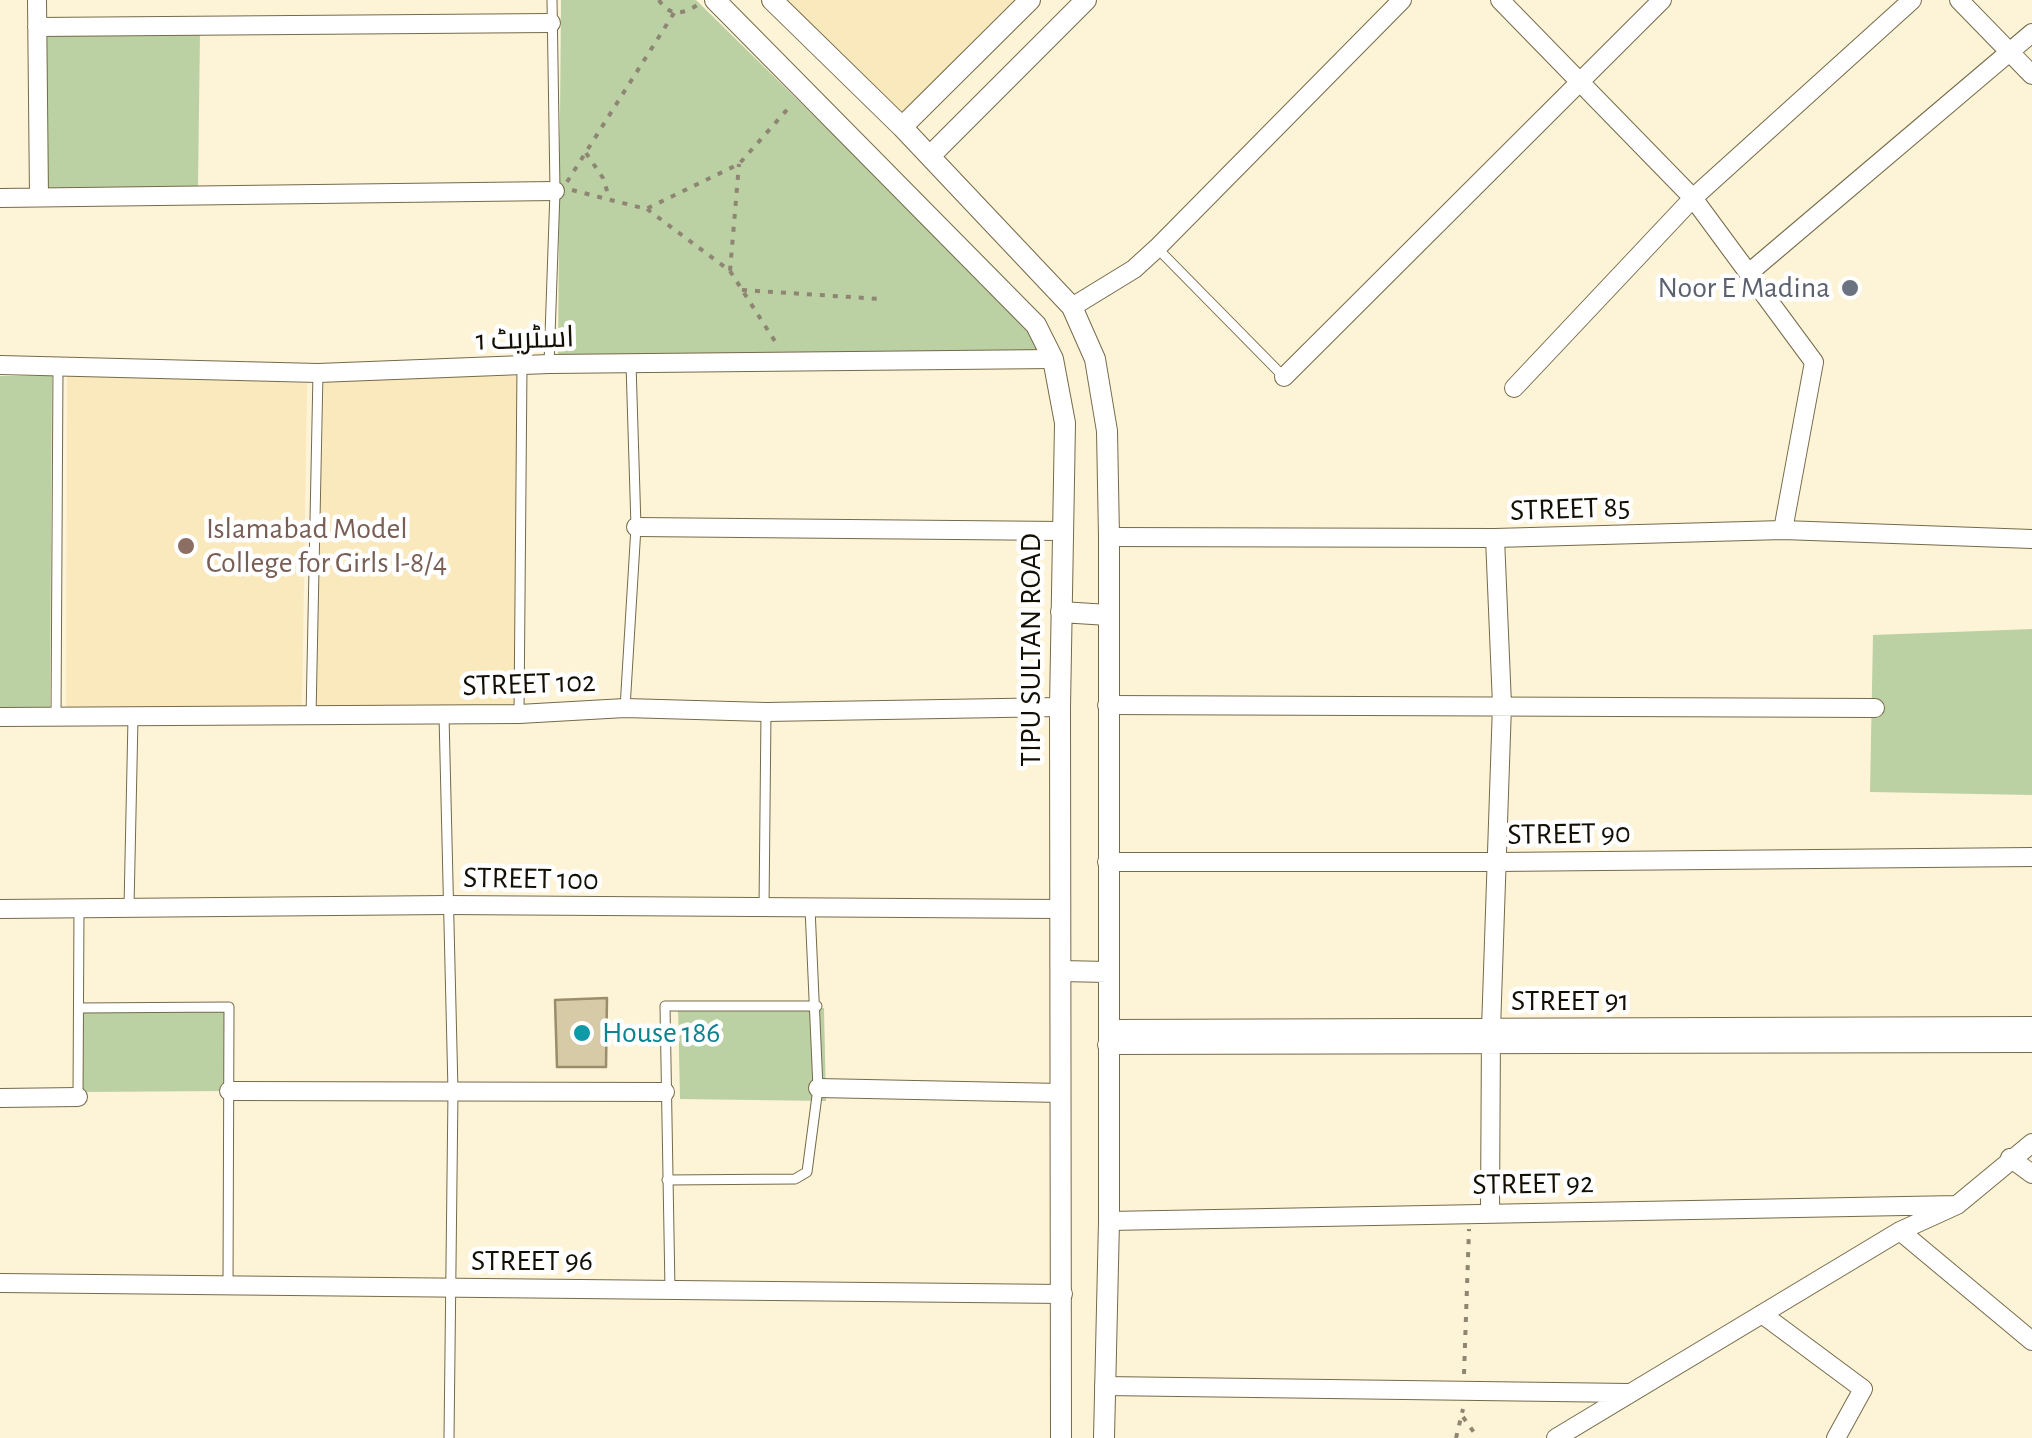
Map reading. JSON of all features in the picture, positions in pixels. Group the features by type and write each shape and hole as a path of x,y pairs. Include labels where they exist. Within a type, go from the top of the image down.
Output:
{"street":[{"path":"37,0 39,197"},
{"path":"772,0 902,127 1072,307 1095,359 1108,431 1109,537 1109,1221 1104,1438"},
{"path":"902,127 1030,0"},
{"path":"930,156 1086,0"},
{"path":"1072,307 1134,268 1157,248 1402,0"},
{"path":"1500,0 1693,198 1814,362 1784,530"},
{"path":"1284,377 1662,0"},
{"path":"1514,388 1693,198 1912,0"},
{"path":"1959,0 2032,76"},
{"name":"TIPU SULTAN ROAD","path":"707,2 1036,325 1053,359 1065,422 1060,707 1061,1438"},
{"path":"37,27 551,23"},
{"path":"1750,272 2032,33"},
{"path":"0,198 555,191"},
{"name":"اسٹریٹ 1","path":"0,365 318,374 549,364 1053,359"},
{"path":"636,528 1062,530"},
{"name":"STREET 85","path":"1109,537 1494,538 1784,530 2032,539"},
{"path":"1490,1212 1491,1037 1502,705 1494,538"},
{"path":"1061,612 1108,616"},
{"path":"1107,705 1875,708"},
{"name":"STREET 102","path":"0,717 311,718 625,708 766,712 1060,707"},
{"name":"STREET 90","path":"1106,862 2032,857"},
{"name":"STREET 100","path":"0,909 447,905 1061,909"},
{"path":"1061,971 1107,972"},
{"name":"STREET 91","path":"1108,1037 1491,1037 2032,1026"},
{"path":"1491,1037 2032,1042"},
{"path":"818,1088 1060,1093"},
{"path":"229,1091 665,1092"},
{"path":"0,1098 78,1097"},
{"path":"1556,1438 1900,1231 1958,1205 2032,1142"},
{"path":"2010,1158 2032,1174"},
{"name":"STREET 92","path":"1109,1221 1958,1205"},
{"path":"1900,1231 2032,1341"},
{"name":"STREET 96","path":"0,1284 1063,1294"},
{"path":"1762,1314 1863,1388 1836,1438"},
{"path":"1104,1386 1630,1393"}],"lane":[{"path":"549,364 555,191 552,0"},
{"path":"1157,248 1284,377"},
{"path":"625,708 636,528 631,364"},
{"path":"519,714 522,366"},
{"path":"56,717 58,367"},
{"path":"311,718 318,374"},
{"path":"764,908 766,712"},
{"path":"444,714 453,1091 450,1438"},
{"path":"129,908 132,718"},
{"path":"78,908 78,1097"},
{"path":"668,1180 795,1178 808,1172 818,1088 810,908"},
{"path":"670,1290 665,1006 817,1006"},
{"path":"79,1008 230,1008 228,1286"}],"path":[{"path":"659,0 674,13 707,2"},
{"path":"674,13 564,188 646,209 730,270 782,356"},
{"path":"646,209 739,164 796,99"},
{"path":"586,152 603,178 609,199"},
{"path":"730,270 739,164"},
{"path":"742,290 880,299"},
{"path":"1456,1438 1463,1417 1470,1212"},
{"path":"1463,1417 1478,1438"}],"shaded area":[{"path":"772,0 1030,0 902,127"},
{"name":"Islamabad Model College for Girls I-8/4","path":"67,375 307,383 302,709 66,710"},
{"path":"519,376 523,713 316,713 324,379"}],"green space":[{"path":"561,0 696,0 1028,326 1043,353 558,358"},
{"path":"43,32 200,33 198,186 45,190"},
{"path":"0,376 52,376 50,708 0,708"},
{"path":"2032,629 2032,795 1870,792 1873,635"},
{"path":"678,1006 824,1008 826,1101 680,1099"},
{"path":"82,1010 225,1010 224,1091 82,1092"}],"building":[{"name":"House 186","path":"607,998 606,1067 557,1067 555,1000"}],"place":[{"name":"Noor E Madina","path":"1850,288"},
{"name":"Islamabad Model College for Girls I-8/4","path":"186,546"},
{"name":"House 186","path":"582,1033"}]}
